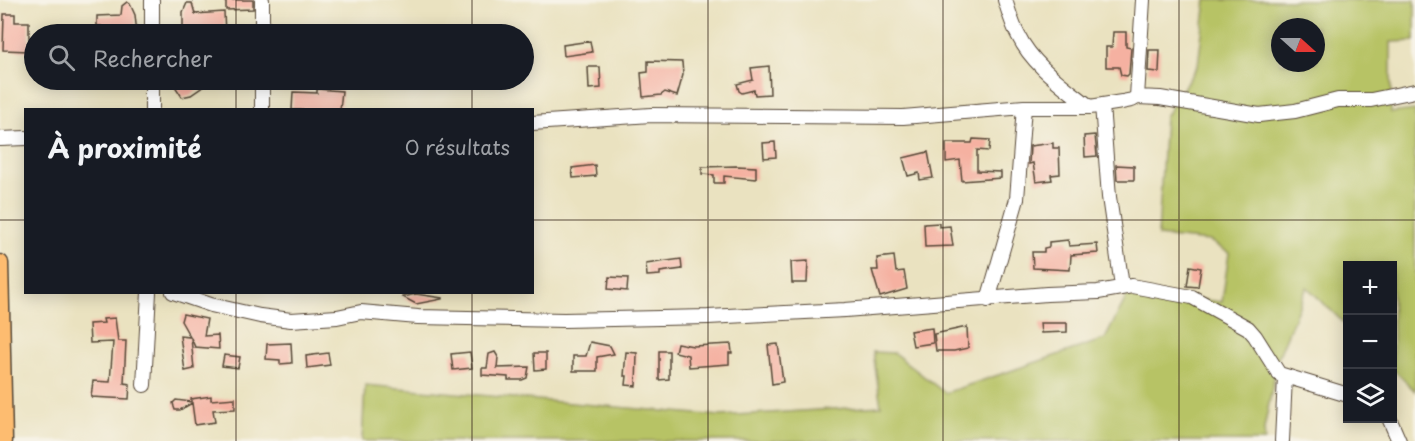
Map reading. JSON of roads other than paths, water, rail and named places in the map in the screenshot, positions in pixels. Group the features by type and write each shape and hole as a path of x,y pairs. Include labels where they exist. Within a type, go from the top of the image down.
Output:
{"main road":[{"path":"0,263 4,441"}],"street":[{"path":"152,0 152,24"},
{"path":"262,0 262,24"},
{"path":"1005,0 1018,35 1028,52 1044,69 1096,106 1122,286"},
{"path":"1137,97 1143,0"},
{"path":"152,90 152,108"},
{"path":"262,90 262,108"},
{"path":"534,123 651,115 903,117 1024,107 1096,106 1132,100 1137,97 1160,98 1259,115 1295,111 1338,100 1371,100 1415,91"},
{"path":"988,300 1017,199 1024,107"},
{"path":"0,139 24,138"},
{"path":"179,294 231,310 291,320 337,317 361,312 418,317 564,320 708,317 1098,292 1132,286 1192,297 1203,302 1248,328 1263,346 1279,374 1343,394"},
{"path":"144,386 149,294"},
{"path":"1282,441 1285,377"},
{"path":"1391,423 1399,441"}]}
